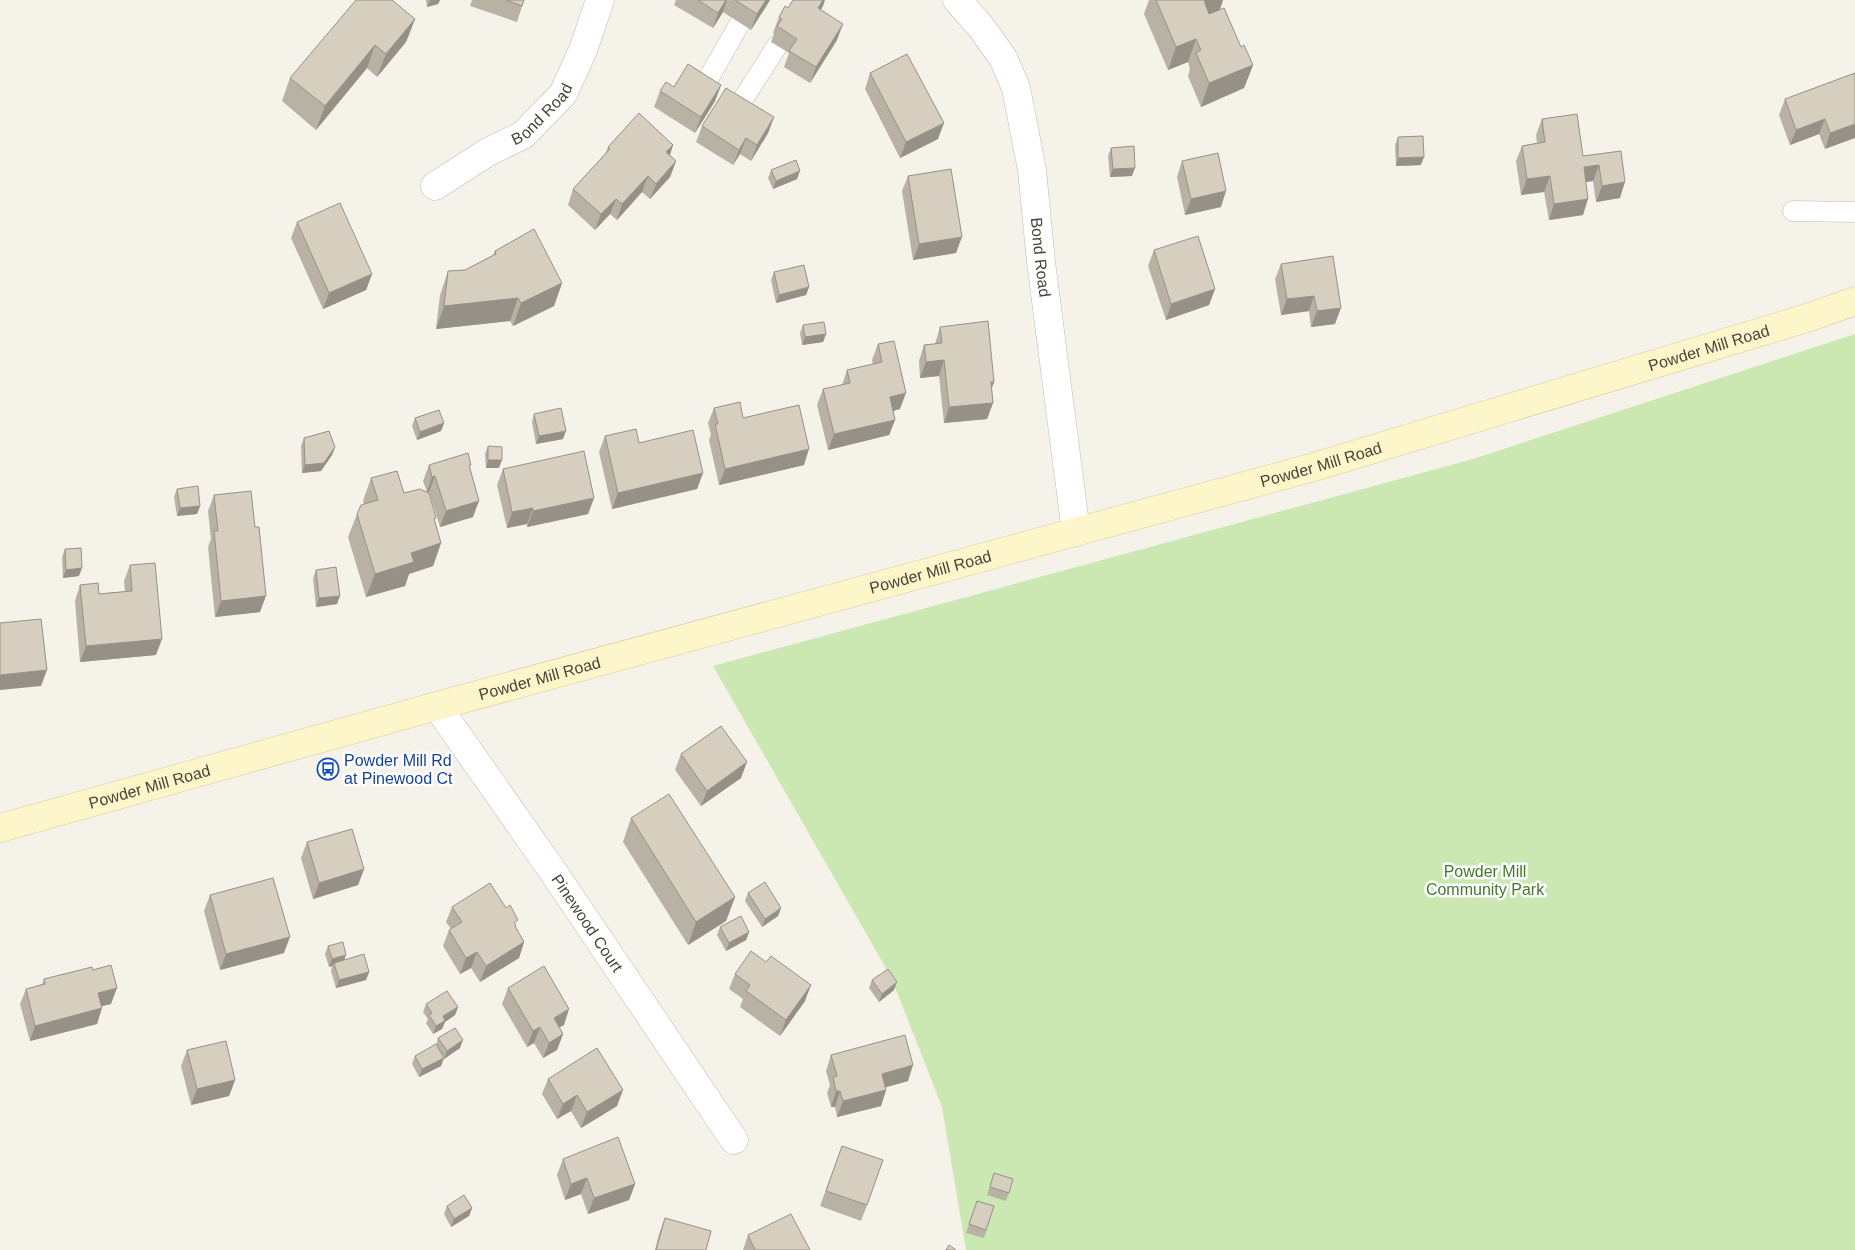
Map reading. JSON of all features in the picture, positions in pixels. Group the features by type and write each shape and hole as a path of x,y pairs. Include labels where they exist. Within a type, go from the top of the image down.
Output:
{"main road":[{"name":"Powder Mill Road","path":"0,828 437,706 1314,467 1810,317 1855,301"}],"street":[{"name":"Bond Road","path":"435,186 488,152 523,135 563,94 583,50 600,0"},
{"name":"Bond Road","path":"956,0 981,27 1003,58 1016,88 1032,170 1041,262 1076,532"},
{"name":"Pinewood Court","path":"437,706 554,873 734,1140"}],"lane":[{"path":"703,88 740,23"},
{"path":"736,110 777,46"},
{"path":"1793,211 1855,212"}],"green space":[{"name":"Powder Mill Community Park","path":"1855,334 1855,1250 966,1250 942,1107 891,977 713,666 1473,459"}],"building":[{"path":"356,0 392,0 415,19 386,54 375,45 325,106 290,78"},
{"path":"506,0 524,0 522,6"},
{"path":"698,0 726,0 718,13"},
{"path":"735,0 766,0 757,14"},
{"path":"793,0 823,0 818,8 843,24 816,67 789,51 797,39 777,26 782,19 779,17 785,6 788,8"},
{"path":"1156,0 1204,0 1209,14 1224,8 1241,47 1244,45 1253,65 1209,83 1196,53 1201,50 1196,39 1176,47"},
{"path":"907,54 944,123 906,142 870,73"},
{"path":"688,64 721,85 701,117 660,91 666,82 674,87"},
{"path":"1855,73 1855,124 1830,133 1825,119 1796,130 1785,99"},
{"path":"726,88 774,117 757,145 746,138 739,150 702,126"},
{"path":"639,113 673,145 666,152 676,161 656,184 648,176 622,204 616,199 601,214 573,189 610,149 608,147"},
{"path":"1577,114 1583,156 1621,151 1625,182 1602,186 1599,165 1584,167 1588,199 1554,204 1550,176 1527,179 1522,146 1545,142 1542,119"},
{"path":"1423,136 1424,157 1398,158 1398,137"},
{"path":"1134,146 1135,168 1113,169 1111,148"},
{"path":"1218,153 1226,191 1191,199 1182,161"},
{"path":"796,160 800,171 776,181 771,170"},
{"path":"951,169 962,237 919,244 908,176"},
{"path":"340,203 372,274 329,293 297,222"},
{"path":"534,229 562,283 521,303 518,298 444,306 448,271 465,270 496,254 495,251"},
{"path":"1198,236 1215,289 1171,304 1154,250"},
{"path":"1333,256 1341,308 1317,311 1314,296 1287,299 1281,264"},
{"path":"804,265 809,287 779,295 774,272"},
{"path":"988,321 994,382 991,382 993,403 949,407 944,360 926,362 924,345 942,343 940,327"},
{"path":"824,322 826,334 805,337 803,325"},
{"path":"894,341 906,393 890,397 895,420 834,434 823,389 850,383 847,370 882,362 878,344"},
{"path":"740,402 743,418 799,405 809,449 725,469 715,424 718,424 714,408"},
{"path":"561,408 566,431 539,436 534,414"},
{"path":"439,410 444,423 420,432 415,418"},
{"path":"636,429 639,443 693,430 703,473 618,493 605,436"},
{"path":"329,431 335,447 324,463 305,465 304,438"},
{"path":"488,446 502,447 502,460 488,460"},
{"path":"584,451 594,498 533,511 533,508 512,512 503,469"},
{"path":"468,453 471,465 469,465 479,501 446,511 435,476 432,477 429,465"},
{"path":"397,471 404,493 420,489 429,493 441,543 411,553 414,562 375,574 357,514 361,505 378,500 371,478"},
{"path":"198,486 200,506 180,508 177,489"},
{"path":"251,491 255,527 259,527 266,596 221,601 214,531 218,531 214,495"},
{"path":"81,548 82,568 66,570 65,549"},
{"path":"155,563 162,639 86,646 80,585 98,583 99,594 132,591 130,565"},
{"path":"336,567 340,596 319,598 316,570"},
{"path":"41,619 47,670 0,675 0,623"},
{"path":"721,726 747,762 707,791 681,754"},
{"path":"669,794 735,897 696,922 631,818"},
{"path":"352,829 364,869 319,883 307,842"},
{"path":"273,878 290,937 226,954 210,895"},
{"path":"765,882 781,908 765,919 748,893"},
{"path":"490,883 506,908 510,905 518,920 514,923 515,926 524,942 486,966 477,952 466,958 449,930 462,922 452,907"},
{"path":"741,916 749,932 729,943 720,927"},
{"path":"343,942 346,955 332,959 328,946"},
{"path":"751,951 766,962 771,956 811,985 786,1020 746,991 750,985 735,974"},
{"path":"364,954 369,972 339,980 334,963"},
{"path":"111,965 117,988 98,993 102,1008 35,1026 26,989 45,984 44,979 92,967 93,970"},
{"path":"544,966 569,1009 554,1018 563,1034 549,1043 540,1027 533,1031 508,988"},
{"path":"888,969 897,982 882,994 872,980"},
{"path":"447,991 458,1007 443,1016 445,1021 436,1026 429,1015 432,1013 426,1004"},
{"path":"455,1028 463,1040 447,1051 438,1038"},
{"path":"905,1035 913,1065 882,1074 886,1090 843,1101 840,1091 836,1091 833,1077 837,1076 831,1055"},
{"path":"226,1041 235,1080 197,1089 187,1050"},
{"path":"436,1044 444,1058 422,1069 415,1056"},
{"path":"597,1048 623,1090 587,1112 577,1095 563,1104 548,1079"},
{"path":"618,1137 635,1184 594,1198 587,1178 571,1184 563,1159"},
{"path":"842,1146 883,1160 867,1205 826,1191"},
{"path":"994,1173 1013,1179 1009,1193 990,1187"},
{"path":"464,1195 472,1208 454,1219 447,1206"},
{"path":"977,1201 994,1206 986,1230 969,1224"},
{"path":"791,1214 810,1250 755,1250 748,1235"},
{"path":"665,1218 711,1231 706,1250 656,1250"},
{"path":"949,1245 956,1250 946,1250"}],"place":[{"name":"Powder Mill Rd at Pinewood Ct","path":"328,769"}]}
